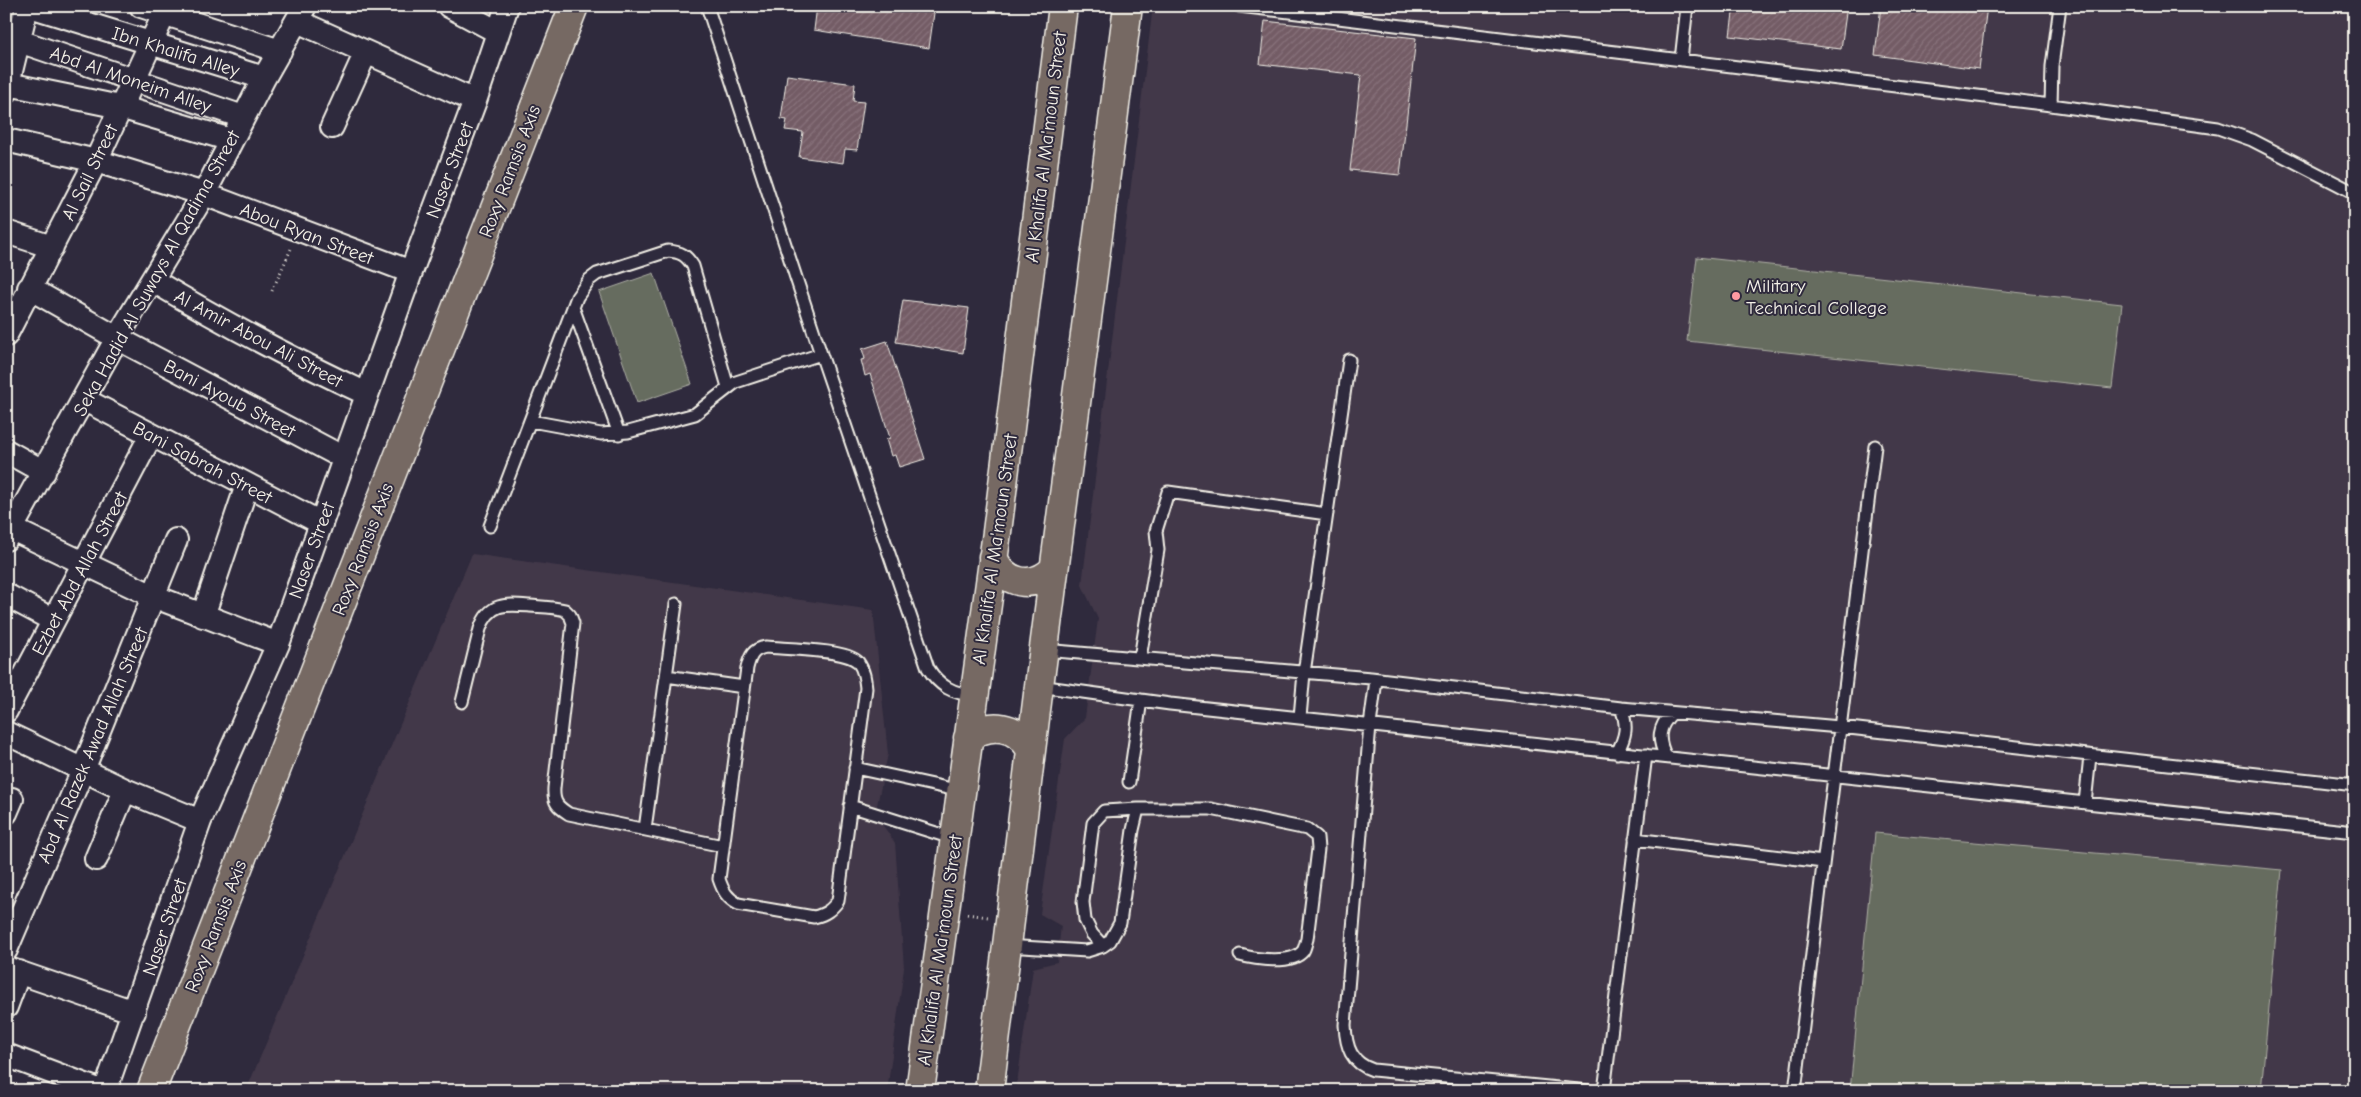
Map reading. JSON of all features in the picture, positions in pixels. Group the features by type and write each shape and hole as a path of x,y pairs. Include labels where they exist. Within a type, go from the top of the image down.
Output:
{"main road":[{"name":"Roxy Ramsis Axis","path":"151,1091 574,6"},
{"name":"Al Khalifa Al Ma'moun Street","path":"920,1091 993,557 1063,6"},
{"path":"989,1091 1039,686 1128,6"},
{"path":"993,557 996,565 1008,578 1024,583 1041,580 1054,569"},
{"path":"968,738 982,730 999,727 1021,737 1031,750"}],"street":[{"name":"Ibn Khalifa Alley","path":"29,6 60,11 151,43 264,78"},
{"path":"29,6 7,88 120,107 231,140"},
{"path":"141,6 166,10 280,51"},
{"path":"449,6 498,32"},
{"name":"Naser Street","path":"105,1091 200,822 278,644 411,272 475,100 507,6"},
{"name":"Al Sail Street","path":"6,335 96,161 166,10"},
{"path":"301,14 366,52 475,100"},
{"name":"Seka Hadid Al Suways Al Qadima Street","path":"9,534 85,400 117,338 204,194 264,78 301,14"},
{"name":"Abd Al Moneim Alley","path":"19,41 243,117"},
{"path":"332,127 366,52"},
{"name":"Abou Ryan Street","path":"6,140 96,161 204,194 411,272"},
{"path":"6,232 52,247"},
{"name":"Al Amir Abou Ali Street","path":"152,280 222,322 295,360 367,394"},
{"name":"Bani Ayoub Street","path":"29,288 117,338 344,458"},
{"name":"Bani Sabrah Street","path":"85,400 321,523"},
{"name":"Ezbet Abd Allah Street","path":"6,711 151,435"},
{"path":"6,451 44,472"},
{"path":"203,616 247,485"},
{"path":"9,534 84,564 153,596 278,644"},
{"name":"Abd Al Razek Awad Allah Street","path":"6,950 83,770 176,540"},
{"path":"6,595 53,620"},
{"path":"6,733 125,790 200,822"},
{"path":"96,858 125,790"},
{"path":"6,1007 13,970 134,1012"},
{"path":"6,1056 101,1091"}],"lane":[{"path":"707,6 821,354 928,668 942,686 963,695 974,695"},
{"path":"1239,6 2051,105 2218,128 2252,140 2355,193"},
{"path":"1681,60 1687,6"},
{"path":"2051,105 2052,66 2060,6"},
{"path":"490,526 573,307 582,288 597,274 668,251 678,252 687,257 693,266 728,387"},
{"path":"573,307 619,434"},
{"path":"530,421 601,434 619,434 695,414 710,405 728,387 736,382 821,354"},
{"path":"1300,717 1304,673 1349,360"},
{"path":"1795,1091 1875,446"},
{"path":"1140,658 1158,550 1156,531 1168,492 1327,514"},
{"path":"645,829 676,604"},
{"path":"462,702 483,619 490,612 509,605 565,610 570,615 572,623 553,798 558,806 570,814 723,846"},
{"path":"766,647 846,655 858,662 864,672 866,688 838,900 832,909 824,915 814,917 738,904 729,898 722,889 719,879 744,687 749,660 758,648 766,647"},
{"path":"1044,650 1376,680 1672,713 1840,727 2355,785"},
{"path":"666,676 744,687"},
{"path":"1376,680 1370,725 1345,1025 1346,1043 1351,1055 1359,1063 1373,1070 1588,1091"},
{"path":"1039,686 1141,700 1617,753 2355,832"},
{"path":"1129,782 1141,700"},
{"path":"1617,753 1624,742 1627,727 1621,708"},
{"path":"1666,757 1659,735 1661,726 1672,713"},
{"path":"1604,1091 1646,755"},
{"path":"2086,803 2090,756"},
{"path":"855,768 961,791"},
{"path":"850,806 955,839"},
{"path":"1009,933 1088,951 1103,946 1110,941 1120,924 1133,830 1138,809"},
{"path":"1103,946 1092,934 1085,920 1083,902 1093,824 1104,810 1211,809 1308,829 1317,837 1318,849 1307,939 1303,951 1282,960 1256,960 1240,955"},
{"path":"1635,839 1823,862"}],"path":[{"path":"272,291 299,230"},
{"path":"944,910 1009,933"}],"shaded area":[{"name":"Military Technical College","path":"1153,6 2355,6 2355,1091 1016,1091 1033,968 1057,962 1061,926 1040,914 1065,739 1085,718 1098,619 1082,585"},
{"path":"472,554 873,610 888,754 875,814 895,843 904,968 887,1091 246,1091"}],"green space":[{"path":"1697,257 2122,304 2112,388 1687,341"},
{"path":"654,273 692,384 637,403 599,292"},
{"path":"1875,833 2282,870 2261,1091 1850,1091"}],"building":[{"path":"817,6 935,6 929,48 814,30"},
{"path":"1734,6 1847,6 1841,49 1730,36"},
{"path":"1881,6 1987,6 1979,69 1875,55"},
{"path":"1265,21 1416,38 1400,175 1350,170 1361,75 1260,64"},
{"path":"787,75 855,84 853,101 864,102 857,150 845,149 843,163 799,157 803,132 785,130 787,120 781,119"},
{"path":"903,300 969,308 963,353 896,342"},
{"path":"887,341 925,459 899,467 895,455 891,456 886,439 890,438 870,374 865,376 861,360 865,359 862,349"}],"place":[{"name":"Military Technical College","path":"1736,296"}]}
